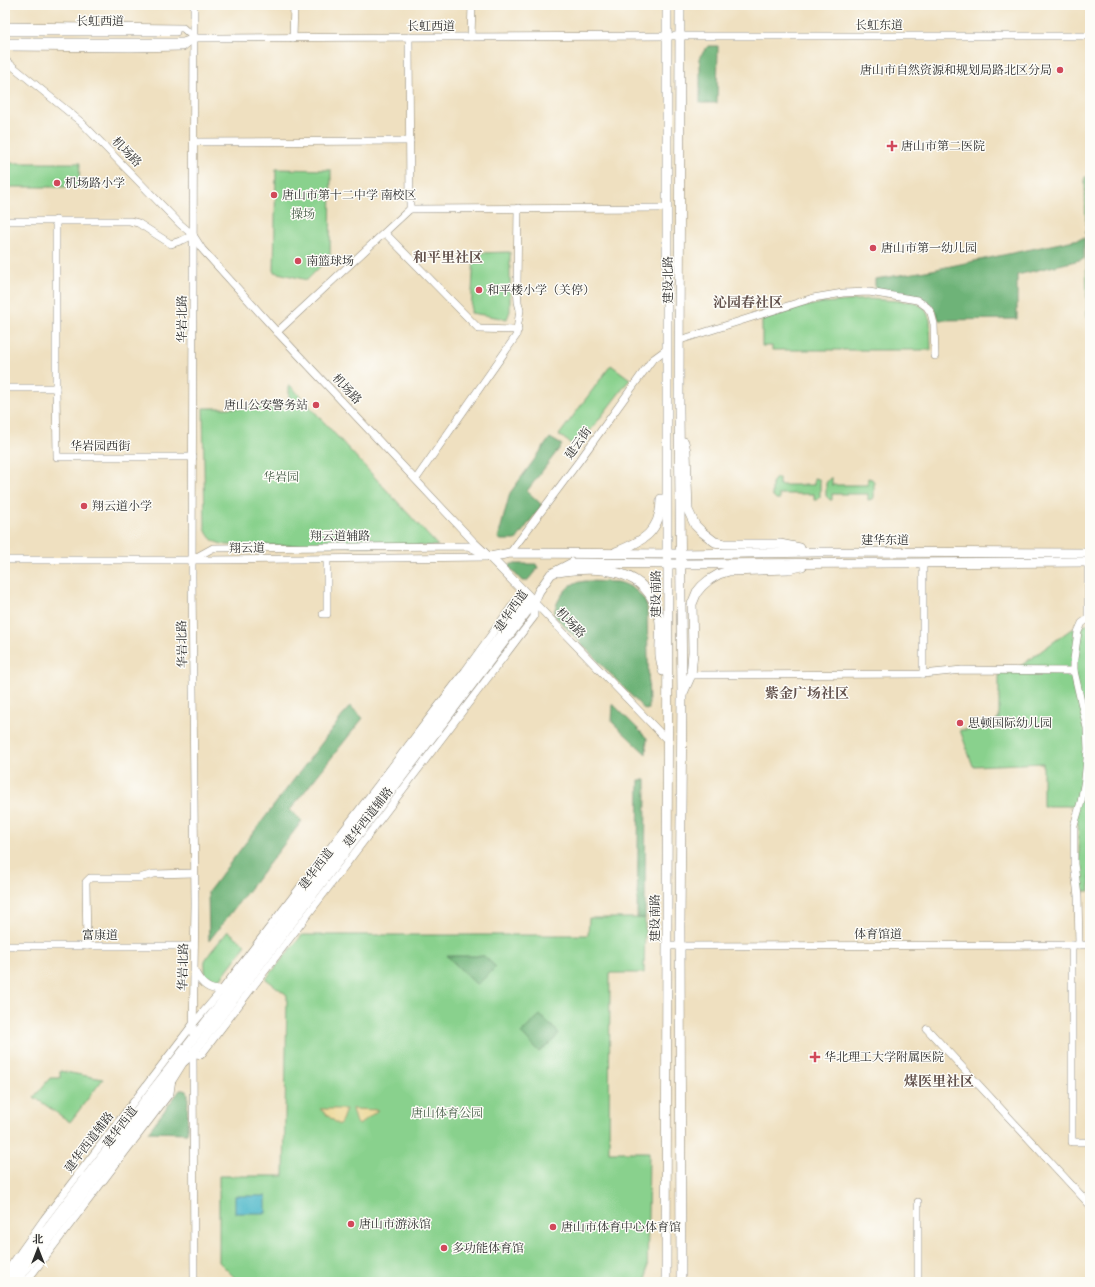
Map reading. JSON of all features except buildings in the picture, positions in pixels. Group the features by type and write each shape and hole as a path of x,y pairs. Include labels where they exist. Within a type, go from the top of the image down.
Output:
{"main road":[{"name":"建设北路","path":"666,554 667,5"},
{"name":"建设北路","path":"680,5 680,559"},
{"path":"679,410 686,451 688,510 695,525 715,542 724,544 780,544 817,552"},
{"path":"611,554 638,543 646,536 657,521 661,508 662,460 667,418"},
{"name":"建华东道","path":"680,559 817,552 1089,559"},
{"path":"501,568 503,561 510,553"},
{"path":"490,556 510,553 666,554 680,559"},
{"name":"建设南路","path":"666,554 668,564 666,1282"},
{"name":"机场路","path":"490,556 531,600"},
{"name":"建华东道","path":"680,559 923,563 1089,559"},
{"name":"建华西道","path":"6,1282 551,574 572,563 668,564 680,559"},
{"name":"建设南路","path":"680,559 682,696 680,946 681,1282"},
{"path":"682,696 692,676 692,604 697,592 702,586 719,574 728,571 789,570 818,562"},
{"path":"551,574 573,570 606,570 634,578 644,586 652,598 660,618 660,656 667,693"},
{"path":"517,586 526,592 539,591"},
{"name":"建华西道","path":"16,1282 172,1079 182,1063 193,1053 531,600"}],"street":[{"name":"华岩北路","path":"194,5 192,235 194,1282"},
{"path":"293,38 294,5"},
{"path":"472,5 472,37"},
{"path":"5,26 182,28 194,38 183,47 5,47"},
{"name":"长虹西道","path":"5,32 183,32 194,38"},
{"name":"长虹西道","path":"5,42 183,42 194,38 667,36"},
{"name":"长虹东道","path":"667,36 1090,36"},
{"path":"409,37 410,209"},
{"name":"机场路","path":"5,60 81,122 192,235 202,249 277,332 473,541 490,556"},
{"path":"194,142 410,141"},
{"path":"416,479 516,336 520,310 517,285 518,208"},
{"path":"277,332 410,209 666,208"},
{"path":"5,388 56,388 56,220"},
{"path":"5,221 130,221 138,223 171,244 192,235"},
{"path":"385,233 479,329 518,330"},
{"path":"1090,280 1090,316"},
{"path":"680,340 813,298 843,293 869,292 917,300 927,307 931,313 934,324 934,356"},
{"name":"建云街","path":"510,553 652,360 667,349"},
{"name":"华岩园西街","path":"56,388 57,457 192,457"},
{"name":"翔云道辅路","path":"192,560 213,548 468,546 490,556"},
{"name":"翔云道","path":"5,560 192,560 490,556"},
{"path":"323,614 327,614 327,558"},
{"path":"1089,559 1088,618 1082,623 1078,632 1074,659 1074,671 1087,728 1088,749 1081,802 1074,826 1074,864 1078,896 1075,945 1072,1142 1090,1142"},
{"path":"923,563 923,674"},
{"name":"建华西道辅路","path":"5,1274 44,1219 193,1024 221,991 465,671 517,599 531,600"},
{"name":"机场路","path":"531,600 667,740"},
{"path":"692,676 923,674 962,670 1074,671"},
{"path":"87,946 86,882 90,878 139,878 154,874 194,873"},
{"name":"体育馆道","path":"667,946 1090,945"},
{"name":"富康道","path":"5,946 194,946"},
{"path":"194,970 200,982 211,989 221,991 231,990"},
{"path":"927,1029 1090,1205"},
{"path":"26,1282 170,1093 172,1079"},
{"path":"918,1202 918,1282"}],"green space":[{"path":"708,46 718,46 717,103 700,103 700,56"},
{"path":"6,163 80,163 79,187 6,187"},
{"name":"操场","path":"276,169 331,170 330,257 307,280 274,272"},
{"path":"1085,177 1090,177 1090,319 1087,318"},
{"path":"1084,238 1084,259 1017,275 1017,319 939,320 935,309 928,301 875,292 875,279 932,270"},
{"path":"510,252 510,311 507,319 471,313 474,253"},
{"path":"869,299 914,302 925,308 930,320 931,350 772,350 772,346 762,346 762,320 802,307 823,303"},
{"path":"611,365 630,379 577,448 559,435"},
{"name":"华岩园","path":"289,384 438,546 227,545 216,542 211,538 205,528 203,408 289,408"},
{"path":"550,438 562,445 527,491 542,505 516,540 501,540 498,538 510,493"},
{"path":"776,478 779,478 779,485 814,485 814,478 819,479 820,497 814,500 814,494 779,494 779,500 776,500 772,496 772,483"},
{"path":"830,478 832,478 832,485 867,485 868,478 872,479 874,482 874,497 873,499 868,500 868,494 832,494 832,500 830,500 826,496 826,483"},
{"path":"511,564 536,564 538,568 527,581 522,581 509,567"},
{"path":"585,581 623,583 636,590 645,601 647,606 649,709 645,710 554,615 556,606 567,588 575,583"},
{"path":"1090,622 1090,891 1081,891 1078,825 1073,806 1043,806 1043,763 973,766 960,730 987,729 999,718 999,672 1011,673 1070,630 1089,624"},
{"path":"613,704 647,738 646,754 612,722"},
{"path":"350,706 363,718 290,810 302,821 209,941 208,892"},
{"path":"639,780 646,780 645,918 637,918"},
{"name":"唐山体育公园","path":"589,918 645,918 644,973 610,973 609,1152 649,1152 647,1282 239,1282 219,1262 219,1176 284,1176 287,995 266,979 302,935 588,935"},
{"path":"228,931 246,945 221,978 210,982 206,979 205,961"},
{"path":"447,956 484,956 496,967 477,985"},
{"path":"540,1015 559,1033 553,1041 539,1052 521,1033"},
{"path":"60,1071 103,1079 70,1122 34,1097 50,1078 60,1078"},
{"path":"180,1090 187,1091 188,1094 187,1133 148,1132 177,1094"}],"sand":[{"path":"320,1109 346,1109 339,1125"},
{"path":"352,1109 378,1110 359,1125 355,1120"}],"water":[{"path":"235,1196 266,1196 266,1213 235,1213"}],"place":[{"name":"唐山市自然资源和规划局路北区分局","path":"1060,70"},
{"name":"唐山市第二医院","path":"892,146"},
{"name":"机场路小学","path":"57,183"},
{"name":"唐山市第十二中学 南校区","path":"274,195"},
{"name":"唐山市第一幼儿园","path":"873,248"},
{"name":"南篮球场","path":"298,261"},
{"name":"和平楼小学（关停）","path":"479,290"},
{"name":"唐山公安警务站","path":"316,405"},
{"name":"翔云道小学","path":"84,506"},
{"name":"思顿国际幼儿园","path":"960,723"},
{"name":"华北理工大学附属医院","path":"815,1057"},
{"name":"唐山市游泳馆","path":"351,1224"},
{"name":"唐山市体育中心体育馆","path":"553,1227"},
{"name":"多功能体育馆","path":"444,1248"}],"district":[{"name":"和平里社区","path":"448,257"},
{"name":"沁园春社区","path":"748,302"},
{"name":"紫金广场社区","path":"807,693"},
{"name":"煤医里社区","path":"939,1081"}]}
